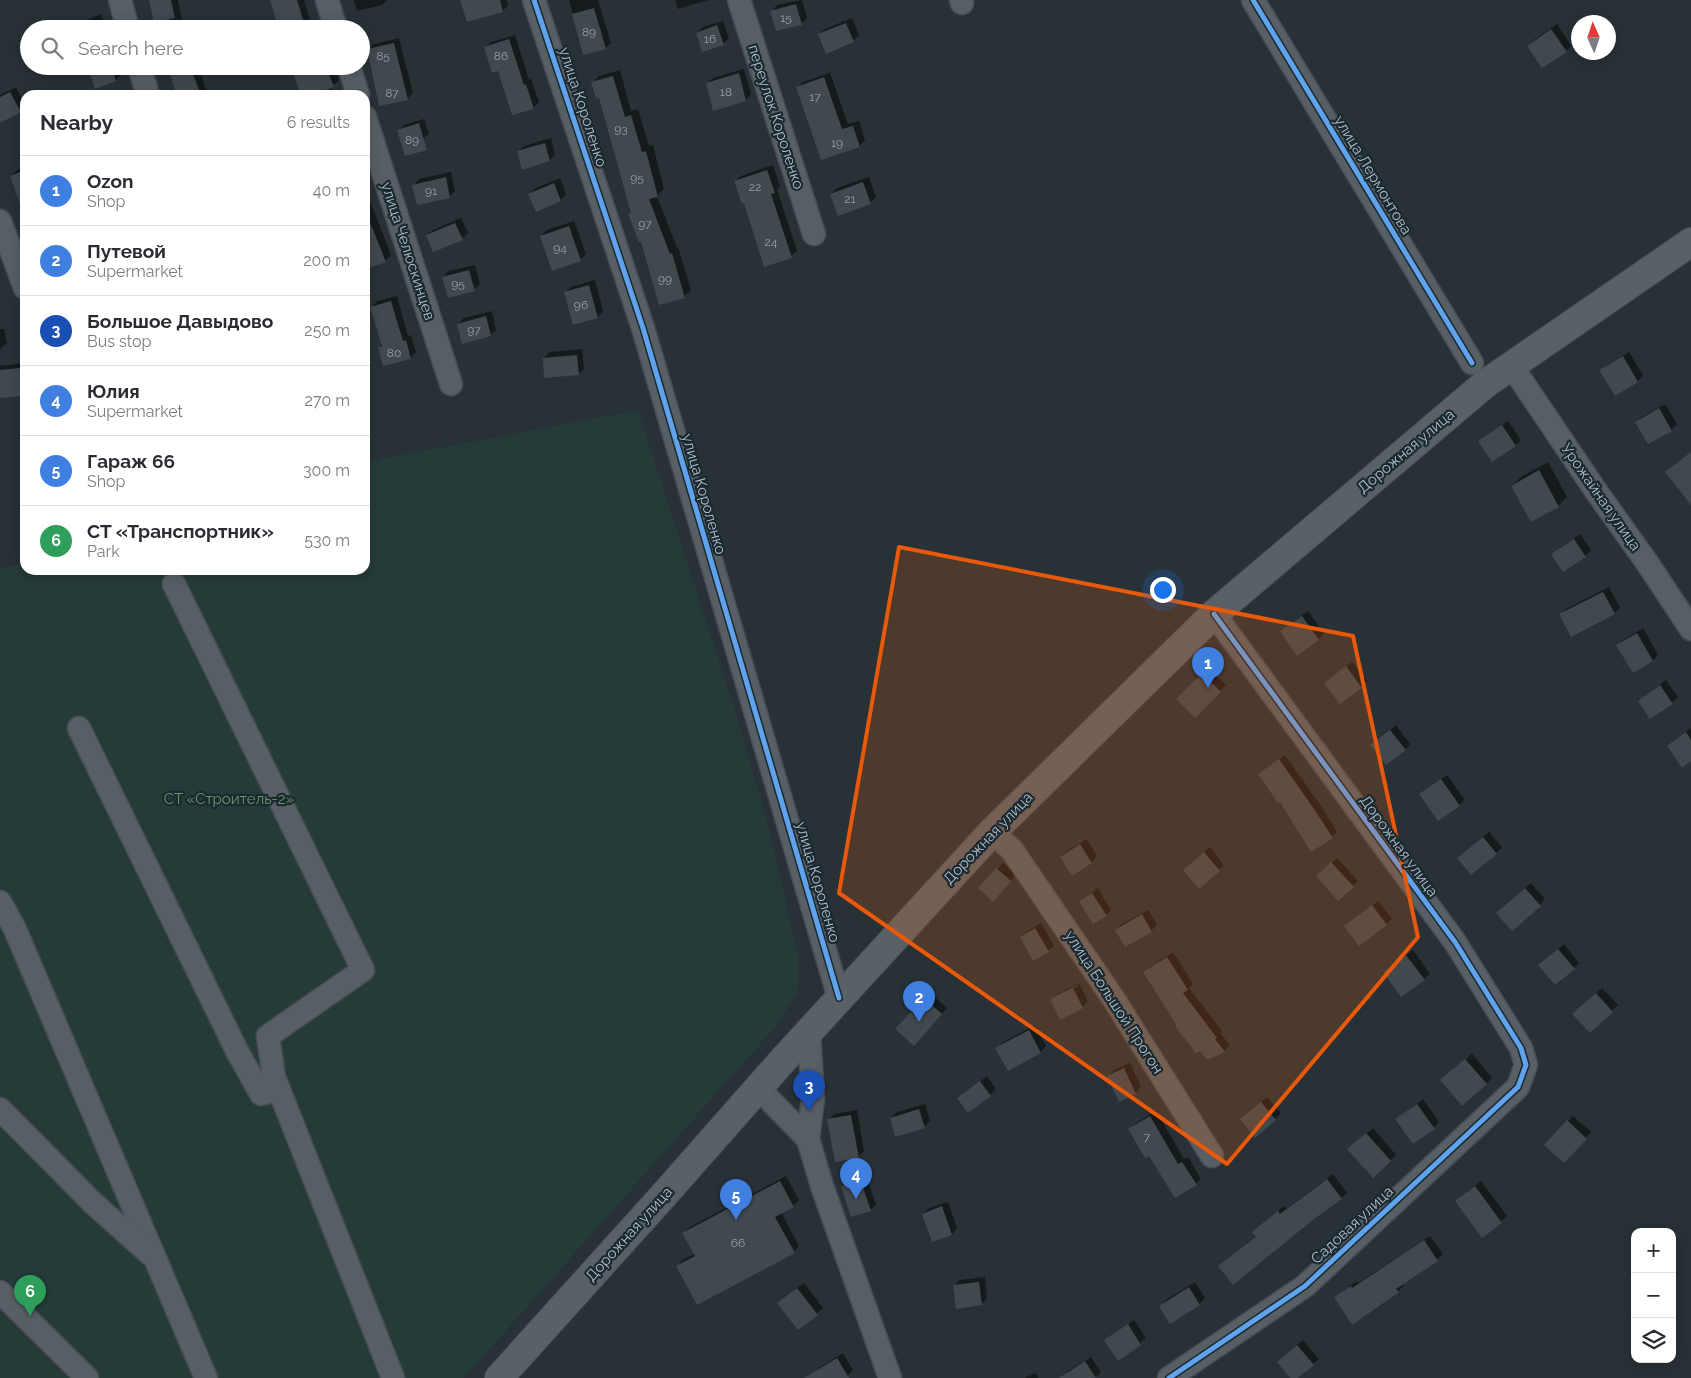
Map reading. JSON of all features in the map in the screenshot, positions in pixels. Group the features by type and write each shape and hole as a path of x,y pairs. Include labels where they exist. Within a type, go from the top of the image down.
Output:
{"main road":[{"name":"Дорожная улица","path":"499,1378 809,1031 992,832 1214,614 1484,384 1691,242"}],"street":[{"path":"120,0 126,20"},
{"path":"327,0 333,20"},
{"name":"улица Короленко","path":"534,0 643,328 839,998"},
{"name":"переулок Короленко","path":"739,0 814,234"},
{"name":"улица Лермонтова","path":"1253,0 1472,363"},
{"path":"142,75 146,90"},
{"path":"351,75 356,90"},
{"name":"улица Челюскинцев","path":"370,133 451,384"},
{"path":"0,221 20,275"},
{"name":"Урожайная улица","path":"1511,365 1691,629"},
{"path":"174,584 362,970 268,1036 274,1077 393,1378"},
{"name":"Дорожная улица","path":"1214,614 1455,942 1521,1048 1526,1065"},
{"path":"79,728 237,1051 261,1094 279,1089"},
{"name":"улица Большой Прогон","path":"992,832 1012,850 1115,1001 1212,1156"},
{"path":"0,902 14,927 206,1378"},
{"path":"809,1031 813,1099 808,1139 822,1186 890,1378"},
{"name":"Садовая улица","path":"1170,1378 1305,1286 1518,1087 1526,1065"},
{"path":"758,1088 808,1139"},
{"path":"0,1109 93,1203 156,1259"},
{"path":"0,1292 87,1378"}],"highlighted area":[{"path":"899,547 1353,636 1418,937 1227,1164 839,893"}],"green space":[{"name":"СТ «Строитель-2»","path":"638,410 738,720 768,825 799,959 797,993 777,1025 464,1378 0,1378 0,569 20,563 20,575 370,575 370,461"}],"building":[{"path":"149,0 171,0 175,18 153,20"},
{"path":"270,0 297,0 303,20 276,20"},
{"path":"460,0 500,0 503,12 467,22"},
{"path":"796,4 802,25 776,31 770,11"},
{"path":"594,8 606,49 583,55 572,14"},
{"path":"846,23 854,42 826,54 818,34"},
{"path":"717,25 724,45 702,52 696,33"},
{"path":"1551,29 1567,52 1542,68 1527,46"},
{"path":"509,39 534,109 512,115 498,71 492,73 484,47"},
{"path":"394,43 408,100 379,106 370,63 370,48"},
{"path":"739,73 746,101 713,111 706,83"},
{"path":"90,75 114,75 116,81 95,89"},
{"path":"170,75 193,75 199,90 175,90"},
{"path":"294,75 329,75 334,87 326,90 299,90"},
{"path":"613,76 625,117 631,115 642,152 646,151 658,197 649,199 670,254 672,253 685,298 659,305 641,242 639,242 628,214 631,213 599,98 596,99 591,82"},
{"path":"824,77 842,129 853,126 860,147 821,160 796,87"},
{"path":"10,92 20,113 0,123 0,97"},
{"path":"419,123 427,150 405,156 397,130"},
{"path":"545,143 550,161 522,170 517,151"},
{"path":"767,170 775,193 771,194 792,258 764,267 744,203 742,204 734,181"},
{"path":"20,172 20,204 10,176"},
{"path":"446,177 450,198 417,205 412,185"},
{"path":"863,182 871,204 838,216 830,194"},
{"path":"554,183 561,201 536,212 528,194"},
{"path":"370,222 386,262 370,267"},
{"path":"455,223 463,240 433,252 426,235"},
{"path":"569,226 581,261 552,271 540,236"},
{"path":"469,270 475,291 448,298 442,277"},
{"path":"589,285 598,318 573,325 564,292"},
{"path":"391,301 403,341 406,340 411,359 383,366 378,347 382,346 370,307"},
{"path":"486,316 491,336 462,344 457,324"},
{"path":"577,355 579,375 544,378 543,358"},
{"path":"1623,356 1638,382 1615,396 1599,370"},
{"path":"20,368 20,396 0,398 0,370"},
{"path":"1659,408 1672,431 1648,444 1635,422"},
{"path":"1502,425 1516,446 1492,462 1478,441"},
{"path":"1691,452 1691,505 1665,472"},
{"path":"1539,470 1559,507 1531,522 1511,486"},
{"path":"1574,539 1586,557 1563,572 1551,554"},
{"path":"1603,592 1615,614 1571,637 1559,614"},
{"path":"1302,616 1319,640 1297,656 1280,631"},
{"path":"1637,633 1653,661 1633,673 1616,645"},
{"path":"1346,666 1362,688 1340,704 1324,683"},
{"path":"1202,673 1221,692 1195,718 1176,699"},
{"path":"1660,685 1673,704 1650,719 1638,701"},
{"path":"1390,730 1406,750 1386,765 1370,745"},
{"path":"1686,732 1691,740 1691,761 1682,768 1667,746"},
{"path":"1279,759 1333,838 1311,852 1280,802 1278,803 1258,774"},
{"path":"1441,779 1460,806 1438,821 1419,794"},
{"path":"1483,837 1497,854 1471,875 1457,858"},
{"path":"1080,844 1092,863 1072,876 1060,857"},
{"path":"1204,852 1220,871 1199,889 1183,870"},
{"path":"1331,862 1354,887 1338,901 1316,876"},
{"path":"996,868 1011,881 993,902 978,888"},
{"path":"1525,888 1541,906 1512,931 1496,913"},
{"path":"1092,893 1107,916 1093,924 1079,901"},
{"path":"1372,905 1387,925 1359,946 1344,926"},
{"path":"1142,914 1152,932 1125,947 1115,930"},
{"path":"1035,928 1049,952 1033,961 1020,937"},
{"path":"1558,949 1575,969 1555,985 1538,965"},
{"path":"1406,955 1425,980 1401,997 1383,972"},
{"path":"1167,957 1188,990 1183,993 1217,1038 1215,1039 1225,1052 1207,1060 1200,1051 1196,1053 1175,1026 1176,1024 1143,972"},
{"path":"1073,988 1083,1008 1060,1020 1050,999"},
{"path":"1596,993 1613,1012 1590,1033 1572,1014"},
{"path":"924,998 942,1014 914,1046 895,1029"},
{"path":"1029,1030 1041,1053 1008,1071 995,1048"},
{"path":"1465,1059 1487,1084 1462,1106 1440,1080"},
{"path":"1124,1068 1136,1094 1119,1102 1107,1076"},
{"path":"980,1081 991,1096 968,1113 957,1098"},
{"path":"1261,1102 1276,1120 1255,1138 1240,1119"},
{"path":"1417,1104 1435,1129 1413,1144 1395,1119"},
{"path":"919,1109 925,1128 895,1137 890,1118"},
{"path":"851,1115 859,1158 835,1162 827,1119"},
{"path":"1150,1116 1178,1164 1182,1162 1197,1185 1175,1198 1149,1156 1145,1158 1128,1129"},
{"path":"1567,1120 1587,1139 1564,1163 1544,1145"},
{"path":"1366,1133 1391,1161 1373,1178 1347,1149"},
{"path":"860,1179 871,1211 851,1217 841,1186"},
{"path":"1327,1179 1342,1199 1314,1219 1233,1285 1218,1266 1256,1237 1252,1232 1278,1211 1280,1214"},
{"path":"780,1181 794,1207 775,1217 795,1253 697,1305 676,1266 695,1256 682,1233"},
{"path":"1475,1186 1502,1223 1482,1238 1455,1201"},
{"path":"942,1206 952,1235 932,1242 922,1214"},
{"path":"1424,1240 1438,1261 1396,1289 1399,1292 1352,1325 1334,1297 1351,1286 1352,1288"},
{"path":"979,1282 982,1305 956,1309 953,1285"},
{"path":"1189,1287 1200,1305 1170,1324 1159,1306"},
{"path":"797,1288 818,1315 798,1330 777,1303"},
{"path":"1128,1324 1141,1345 1118,1361 1104,1340"},
{"path":"1297,1345 1314,1365 1298,1378 1290,1378 1277,1362"},
{"path":"837,1358 849,1378 804,1378"},
{"path":"1085,1361 1096,1378 1059,1378"}],"cycle path":[{"path":"534,0 643,328 839,998"},
{"path":"1253,0 1472,363"},
{"path":"1169,1378 1305,1286 1518,1087 1526,1065 1521,1048 1455,942 1214,614"}],"place":[{"name":"Ozon","path":"1208,688"},
{"name":"Путевой","path":"919,1022"},
{"name":"Большое Давыдово","path":"809,1111"},
{"name":"Юлия","path":"856,1199"},
{"name":"Гараж 66","path":"736,1220"},
{"name":"СТ «Транспортник»","path":"30,1316"}]}
